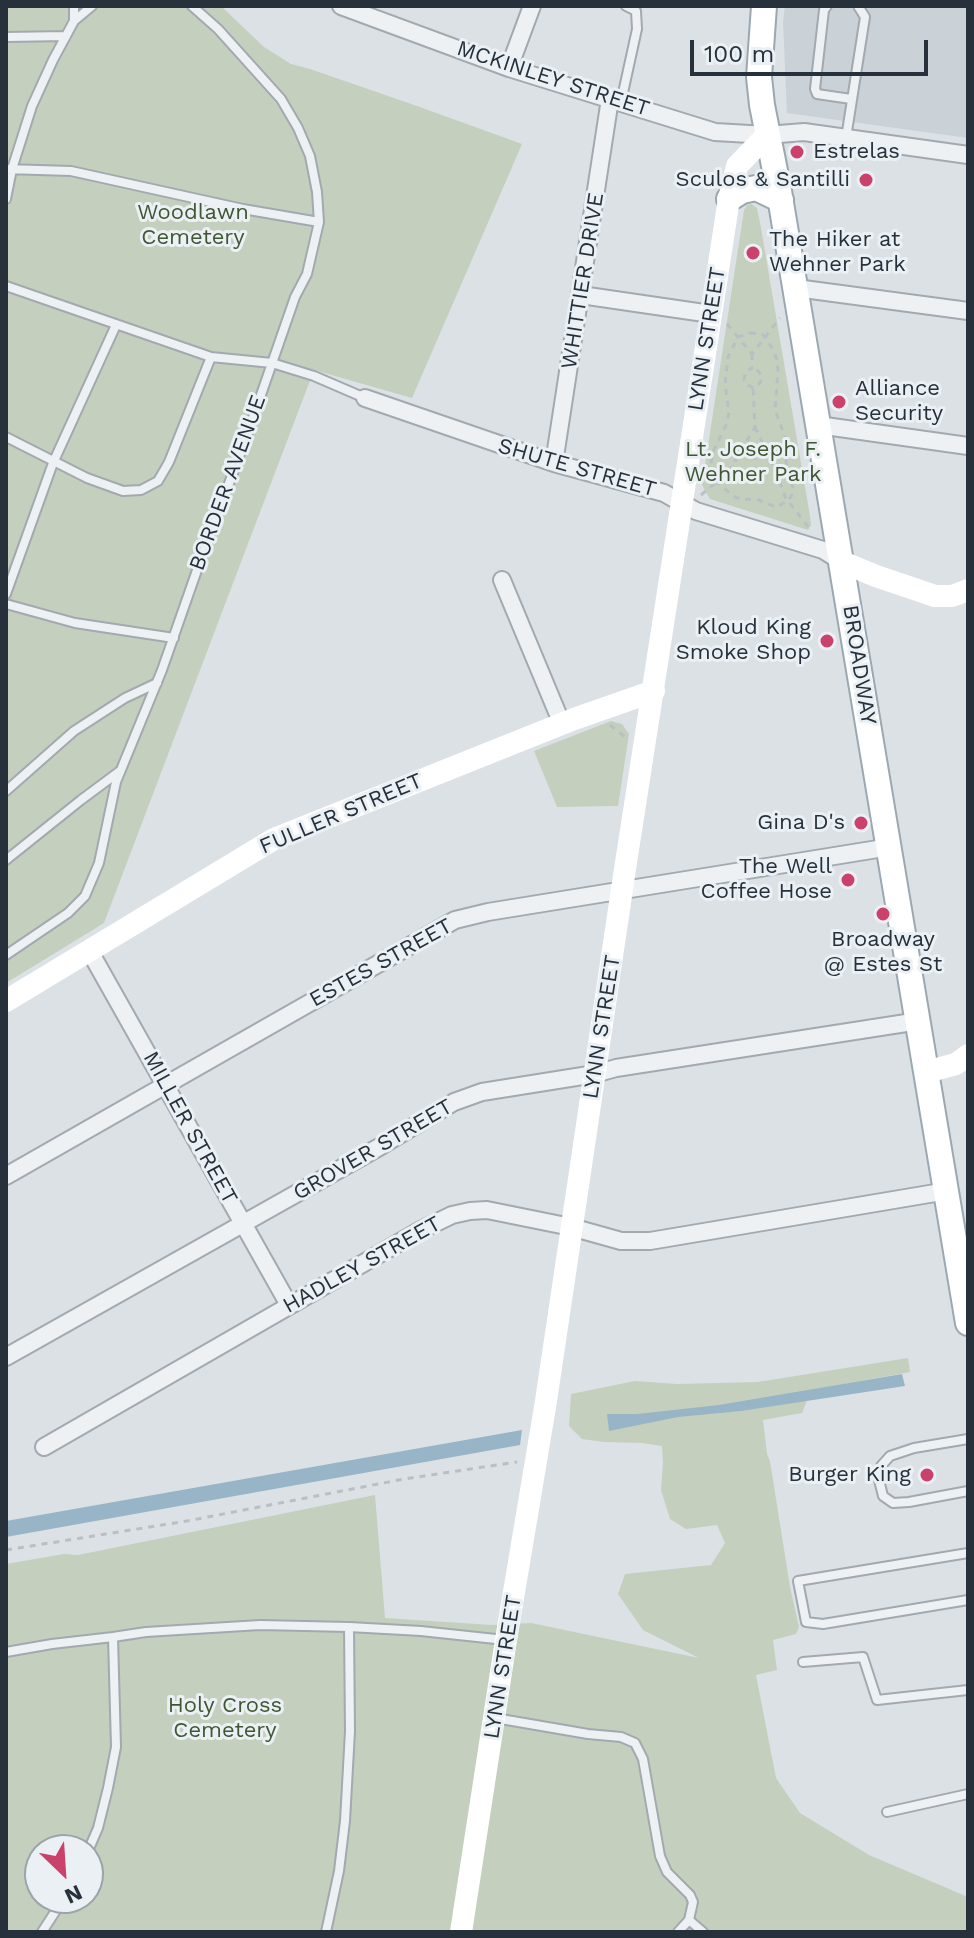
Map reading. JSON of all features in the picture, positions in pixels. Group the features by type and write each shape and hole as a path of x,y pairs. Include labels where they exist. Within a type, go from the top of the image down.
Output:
{"main road":[{"name":"BROADWAY","path":"764,6 759,77 767,135 796,288 926,1072 947,1191 963,1256 968,1323"},
{"name":"LYNN STREET","path":"461,1932 537,1460 729,199 737,166 767,135"},
{"path":"729,199 742,191 756,188 781,200"},
{"name":"SHUTE STREET","path":"842,562 935,596 966,597"},
{"name":"FULLER STREET","path":"6,1001 274,839 621,701 654,691"},
{"path":"926,1072 956,1064 968,1055"}],"street":[{"name":"MCKINLEY STREET","path":"341,6 509,68 715,132 767,135 804,132 968,155"},
{"path":"509,68 532,6"},
{"name":"WHITTIER DRIVE","path":"554,463 616,100"},
{"path":"796,288 968,311"},
{"path":"581,295 711,314"},
{"name":"SHUTE STREET","path":"365,398 554,463 664,493 696,511 823,550 842,562"},
{"path":"818,425 968,446"},
{"path":"502,580 562,724"},
{"name":"ESTES STREET","path":"6,1176 455,920 488,912 890,847"},
{"name":"MILLER STREET","path":"89,950 289,1305"},
{"name":"GROVER STREET","path":"6,1357 454,1102 482,1092 616,1068 919,1021"},
{"name":"HADLEY STREET","path":"44,1447 452,1215 487,1210 621,1241 650,1241 947,1191"}],"lane":[{"path":"74,6 74,21"},
{"path":"6,199 9,169 32,106 74,21 92,6"},
{"name":"BORDER AVENUE","path":"6,955 68,913 85,896 99,863 116,782 174,638 295,297 307,274 319,222 310,156 281,99 218,29 192,6"},
{"path":"616,100 637,29 636,11 626,6"},
{"path":"827,6 815,89 817,94 851,99"},
{"path":"846,139 865,17 858,6"},
{"path":"6,37 66,36"},
{"path":"9,169 71,171 319,222"},
{"path":"6,286 211,357 272,363 365,398"},
{"path":"6,594 53,463 116,325"},
{"path":"6,437 87,478 123,491 141,490 158,481 169,462 211,357"},
{"path":"6,604 75,623 174,638"},
{"path":"6,791 74,731 125,698 157,682"},
{"path":"6,860 121,771"},
{"path":"968,1439 914,1448 890,1456 881,1466 879,1480 883,1496 893,1503 968,1491"},
{"path":"968,1553 798,1581 806,1622 823,1624 968,1600"},
{"path":"6,1652 146,1632 260,1625 421,1631 506,1640"},
{"path":"326,1932 339,1871 345,1821 350,1731 349,1627"},
{"path":"95,1834 116,1747 113,1637"},
{"path":"803,1662 863,1657 877,1700 968,1690"},
{"path":"494,1718 621,1737 635,1743 643,1759 660,1856 667,1872 693,1902 689,1920 678,1932"},
{"path":"887,1812 968,1794"},
{"path":"42,1932 54,1914"},
{"path":"689,1920 703,1932"}],"path":[{"path":"711,314 722,317 752,354"},
{"path":"752,368 752,354 781,317"},
{"path":"750,333 762,334 774,351 778,371 775,410 787,442 786,468 793,488 788,501 776,507 759,500 740,499 726,491 717,482 711,466 715,444 727,423 729,412 725,371 738,337 750,333"},
{"path":"752,368 745,373 744,380 753,388 755,427 788,501 813,532"},
{"path":"752,368 762,376 760,383 753,388"},
{"path":"682,504 704,493 728,473 755,427"},
{"path":"754,454 755,464"},
{"path":"739,455 768,454"},
{"path":"609,722 623,737 629,738"},
{"path":"6,1550 187,1521 404,1479 537,1460"}],"shaded area":[{"path":"785,6 968,6 968,138 787,113"}],"green space":[{"name":"Woodlawn Cemetery","path":"6,6 221,6 264,47 291,64 522,144 412,398 314,370 104,923 6,983"},
{"name":"Lt. Joseph F. Wehner Park","path":"751,204 757,208 761,228 810,516 808,530 710,499 702,485 744,210"},
{"path":"611,721 622,724 629,734 618,806 557,807 534,751"},
{"name":"Holy Cross Cemetery","path":"908,1358 910,1372 811,1390 802,1413 763,1420 799,1627 796,1634 773,1640 777,1670 756,1675 776,1778 800,1813 869,1855 968,1897 968,1932 6,1932 6,1564 64,1554 78,1555 375,1495 385,1618 492,1625 531,1623 699,1658 643,1630 618,1594 625,1574 711,1565 725,1543 717,1525 686,1529 670,1519 661,1490 662,1446 582,1439 569,1426 571,1394 635,1381 677,1384 758,1382"}],"water":[{"path":"902,1374 905,1386 741,1411 678,1417 609,1431 607,1414 637,1414 719,1405"},
{"path":"522,1430 520,1445 6,1537 6,1521"}],"place":[{"name":"Estrelas","path":"797,152"},
{"name":"Sculos & Santilli","path":"866,180"},
{"name":"The Hiker at Wehner Park","path":"753,253"},
{"name":"Alliance Security","path":"839,402"},
{"name":"Kloud King Smoke Shop","path":"827,641"},
{"name":"Gina D's","path":"861,823"},
{"name":"The Well Coffee Hose","path":"848,880"},
{"name":"Broadway @ Estes St","path":"883,914"},
{"name":"Burger King","path":"927,1475"}]}
